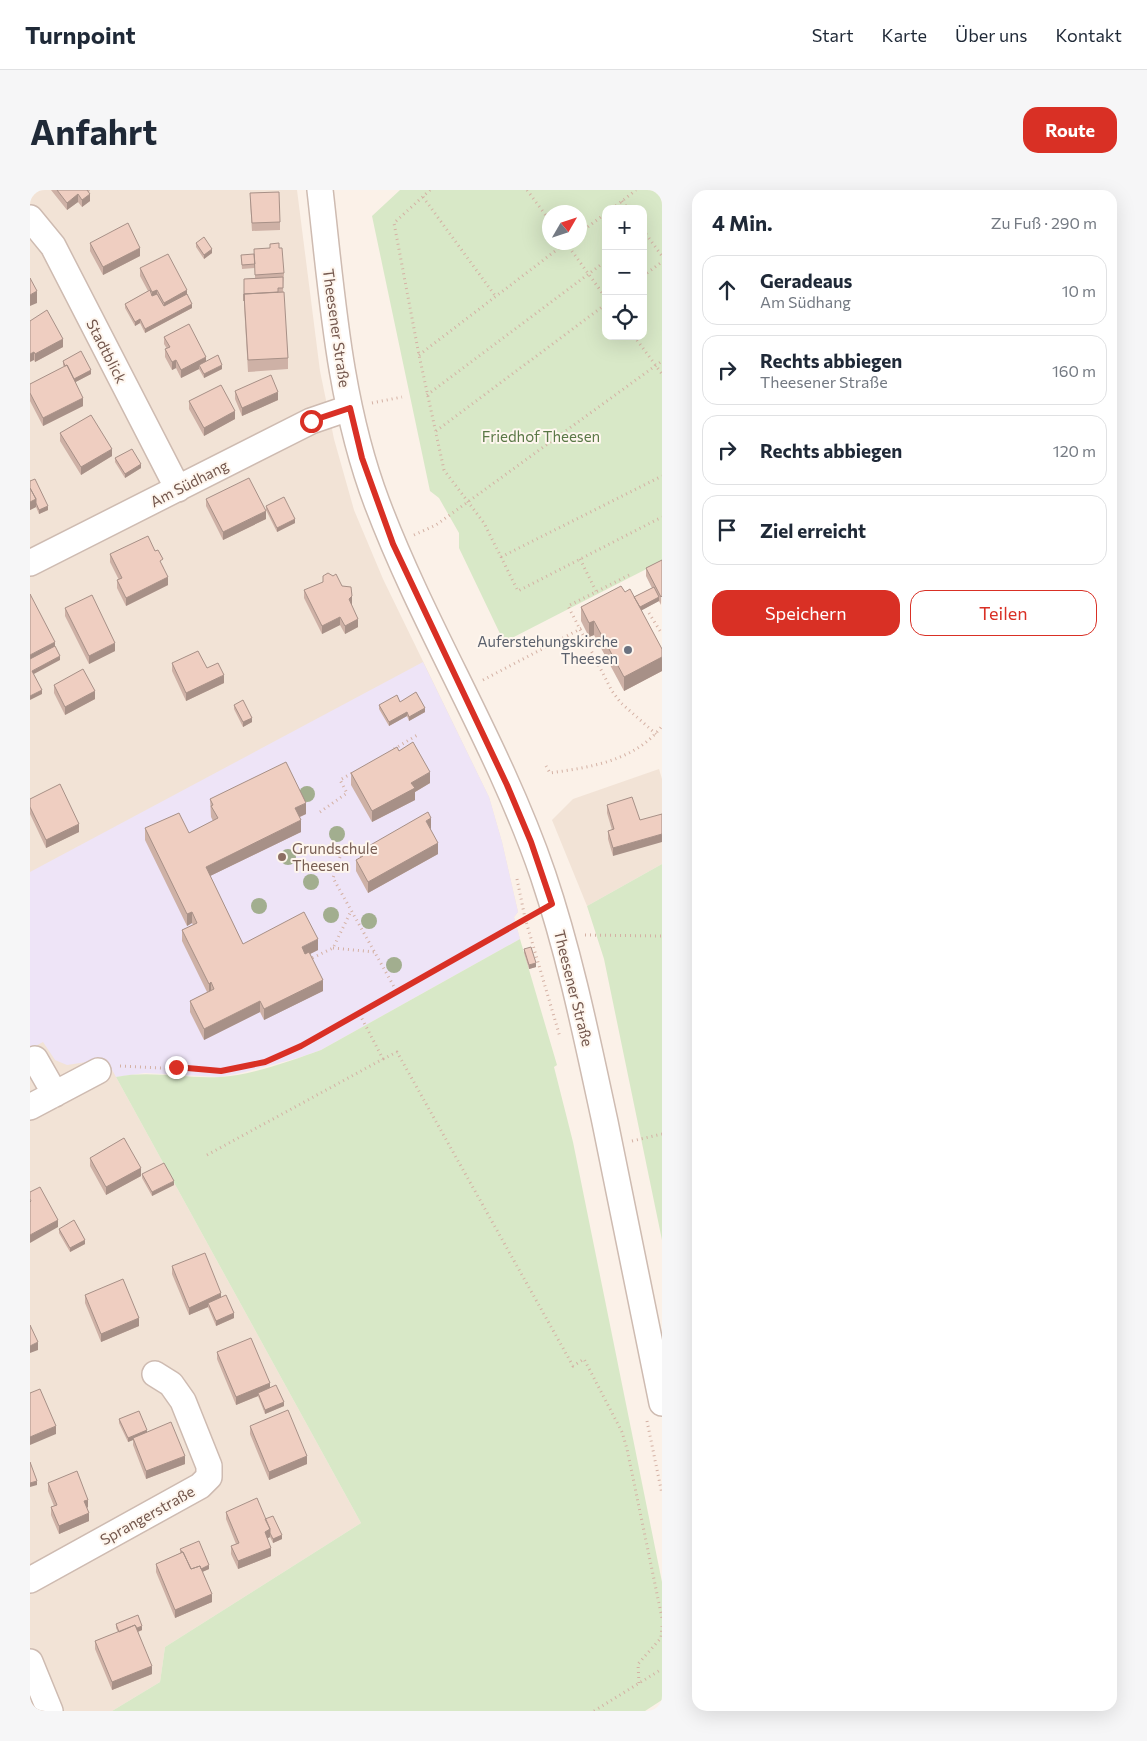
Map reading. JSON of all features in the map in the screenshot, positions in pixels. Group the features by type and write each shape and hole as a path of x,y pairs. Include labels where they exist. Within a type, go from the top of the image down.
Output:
{"street":[{"name":"Theesener Straße","path":"325,191 334,313 350,408 362,458 393,544 524,826 552,904 585,1029 662,1403"},
{"name":"Stadtblick","path":"30,218 53,246 178,489"},
{"name":"Am Südhang","path":"30,563 311,421 350,408"},
{"path":"35,1059 55,1094"},
{"path":"30,1107 98,1071"},
{"name":"Sprangerstraße","path":"30,1580 200,1486 209,1477 209,1466 183,1401 171,1384 155,1374"},
{"path":"33,1676 50,1711"}],"path":[{"path":"430,190 394,223 419,355 444,470 484,523 518,591 662,517"},
{"path":"527,190 542,210"},
{"path":"617,205 636,190"},
{"path":"422,197 496,297"},
{"path":"622,201 625,205"},
{"path":"587,228 602,216"},
{"path":"647,236 662,256"},
{"path":"419,355 557,250"},
{"path":"571,250 604,295"},
{"path":"647,273 662,262"},
{"path":"428,395 602,264"},
{"path":"436,431 602,307"},
{"path":"637,340 662,374"},
{"path":"393,544 436,525 662,361"},
{"path":"350,408 402,397"},
{"path":"501,557 662,476"},
{"path":"580,559 596,591"},
{"path":"629,575 568,606 612,691 621,703 656,734"},
{"path":"649,613 662,634"},
{"path":"462,690 584,628"},
{"path":"546,766 550,773 576,770 620,758 639,749 662,726"},
{"path":"392,750 419,734"},
{"path":"320,812 348,793 340,780 362,767"},
{"path":"340,857 333,878 397,992"},
{"path":"98,1071 111,1066 138,1066 221,1071 265,1062 301,1046 552,904"},
{"path":"333,948 352,911"},
{"path":"561,935 662,936"},
{"path":"307,961 333,948 374,952"},
{"path":"359,1013 383,1059"},
{"path":"207,1155 397,1052 573,1366 584,1359 622,1432 662,1618"},
{"path":"610,1146 662,1134"},
{"path":"640,1683 638,1664 661,1638 662,1626"},
{"path":"594,1711 662,1669"}],"shaded area":[{"path":"30,190 297,190 320,371 334,439 354,510 383,579 489,797 502,842 518,912 514,917 520,939 116,1077 361,1523 165,1647 160,1682 112,1711 30,1711"},
{"name":"Grundschule Theesen","path":"423,662 489,797 502,842 518,912 514,917 520,939 321,1050 245,1072 220,1077 145,1073 116,1077 106,1059 67,1065 55,1060 43,1042 30,1049 30,872"},
{"path":"659,769 662,779 662,864 587,906 552,820 573,799"}],"green space":[{"name":"Friedhof Theesen","path":"400,190 662,190 662,561 504,642 459,548 459,533 439,498 430,491 372,216"},
{"path":"662,864 662,1240 604,959 587,906"},
{"path":"520,939 557,1065 554,1067 573,1142 662,1582 662,1700 645,1711 112,1711 160,1682 165,1647 361,1523 116,1077 142,1074 194,1077 232,1076 297,1059 321,1050"}],"building":[{"path":"57,190 87,190 90,194 82,200 78,194 67,203"},
{"path":"279,192 280,222 252,223 250,193"},
{"path":"128,223 140,248 103,267 90,243"},
{"path":"204,237 212,249 204,255 196,243"},
{"path":"279,243 279,248 282,248 284,273 255,275 254,249 270,248 270,244"},
{"path":"168,254 187,290 164,303 157,290 152,292 140,268"},
{"path":"254,254 255,264 242,265 241,255"},
{"path":"283,277 283,288 278,288 278,292 244,294 244,279"},
{"path":"30,278 37,291 30,295"},
{"path":"150,290 152,296 157,294 164,306 187,294 192,304 145,329 140,319 135,322 125,304"},
{"path":"284,292 288,358 248,360 244,294"},
{"path":"47,310 63,339 35,354 34,352 30,354 30,321"},
{"path":"189,324 206,357 181,370 176,360 172,362 165,349 170,347 164,337"},
{"path":"81,351 91,370 74,379 63,361"},
{"path":"218,355 222,365 204,374 199,365"},
{"path":"67,365 83,398 43,418 30,393 30,384"},
{"path":"271,375 278,392 242,408 235,391"},
{"path":"221,385 235,411 204,428 189,401"},
{"path":"91,415 112,449 81,467 60,433"},
{"path":"132,449 141,464 125,474 115,458"},
{"path":"249,478 266,511 223,532 206,499"},
{"path":"35,479 48,506 39,510 30,488 30,481"},
{"path":"30,488 36,499 30,502"},
{"path":"284,497 295,519 277,528 266,506"},
{"path":"148,536 155,551 158,550 163,559 160,561 168,577 126,598 117,580 122,578 110,554"},
{"path":"662,560 662,596 661,597 646,568"},
{"path":"328,573 333,576 336,574 342,586 351,587 352,596 349,599 358,619 345,626 340,617 322,626 304,590 323,582 323,576"},
{"name":"Auferstehungskirche Theesen","path":"621,586 625,592 630,589 662,649 662,657 624,677 594,621 589,623 581,607"},
{"path":"654,587 659,597 640,607 634,597"},
{"path":"30,594 55,642 30,655"},
{"path":"92,595 115,643 89,656 65,608"},
{"path":"55,646 60,656 32,671 42,690 30,696 30,659"},
{"path":"198,651 207,668 218,663 224,675 186,693 172,663"},
{"path":"83,669 95,691 65,707 54,685"},
{"path":"416,692 425,708 409,717 407,712 389,722 379,705 397,695 400,702"},
{"path":"243,700 252,718 243,722 234,705"},
{"path":"413,742 430,772 411,783 415,788 372,811 351,773 397,747 399,751"},
{"path":"286,762 306,803 295,808 301,820 206,867 243,944 304,912 318,939 302,947 305,954 309,952 323,980 264,1009 260,1001 204,1029 190,1001 214,989 211,982 209,984 182,930 197,923 192,912 187,914 145,828 179,813 189,833 218,818 211,806 213,805 210,799"},
{"path":"60,784 79,824 46,840 30,807 30,799"},
{"path":"632,797 640,820 662,814 662,834 613,848 608,831 614,829 607,805"},
{"path":"428,812 431,818 426,821 438,843 368,882 356,860 363,856 360,851"},
{"path":"531,947 536,963 529,965 524,949"},
{"path":"124,1138 141,1168 106,1187 90,1158"},
{"path":"164,1163 174,1181 152,1192 142,1174"},
{"path":"40,1187 58,1220 30,1235 30,1192"},
{"path":"74,1220 85,1240 70,1248 59,1229"},
{"path":"205,1253 221,1293 189,1308 172,1266"},
{"path":"123,1279 139,1318 101,1334 85,1295"},
{"path":"226,1295 234,1313 216,1321 208,1303"},
{"path":"30,1325 38,1342 30,1346"},
{"path":"251,1338 270,1383 236,1397 217,1352"},
{"path":"276,1385 284,1402 265,1410 258,1393"},
{"path":"40,1389 56,1426 30,1437 30,1393"},
{"path":"288,1410 307,1456 269,1472 250,1426"},
{"path":"139,1411 147,1430 128,1438 119,1419"},
{"path":"171,1422 185,1456 146,1471 133,1438"},
{"path":"30,1462 37,1481 30,1483"},
{"path":"77,1471 88,1500 84,1501 89,1513 59,1526 51,1507 57,1505 48,1483"},
{"path":"257,1498 270,1529 265,1532 271,1548 238,1561 231,1546 239,1543 226,1512"},
{"path":"273,1516 282,1535 273,1539 265,1519"},
{"path":"199,1541 209,1565 201,1569 200,1566 191,1569 180,1549"},
{"path":"183,1552 191,1569 200,1566 212,1594 175,1610 156,1564"},
{"path":"138,1615 142,1626 137,1628 135,1625 119,1632 116,1624"},
{"path":"135,1625 152,1666 112,1682 95,1641"}],"place":[{"name":"Auferstehungskirche Theesen","path":"628,650"},
{"name":"Grundschule Theesen","path":"282,857"}],"route":[{"path":"176,1067 221,1071 265,1062 301,1046 552,904 531,842 507,785 393,544 362,458 350,408 327,414 311,421"}]}
